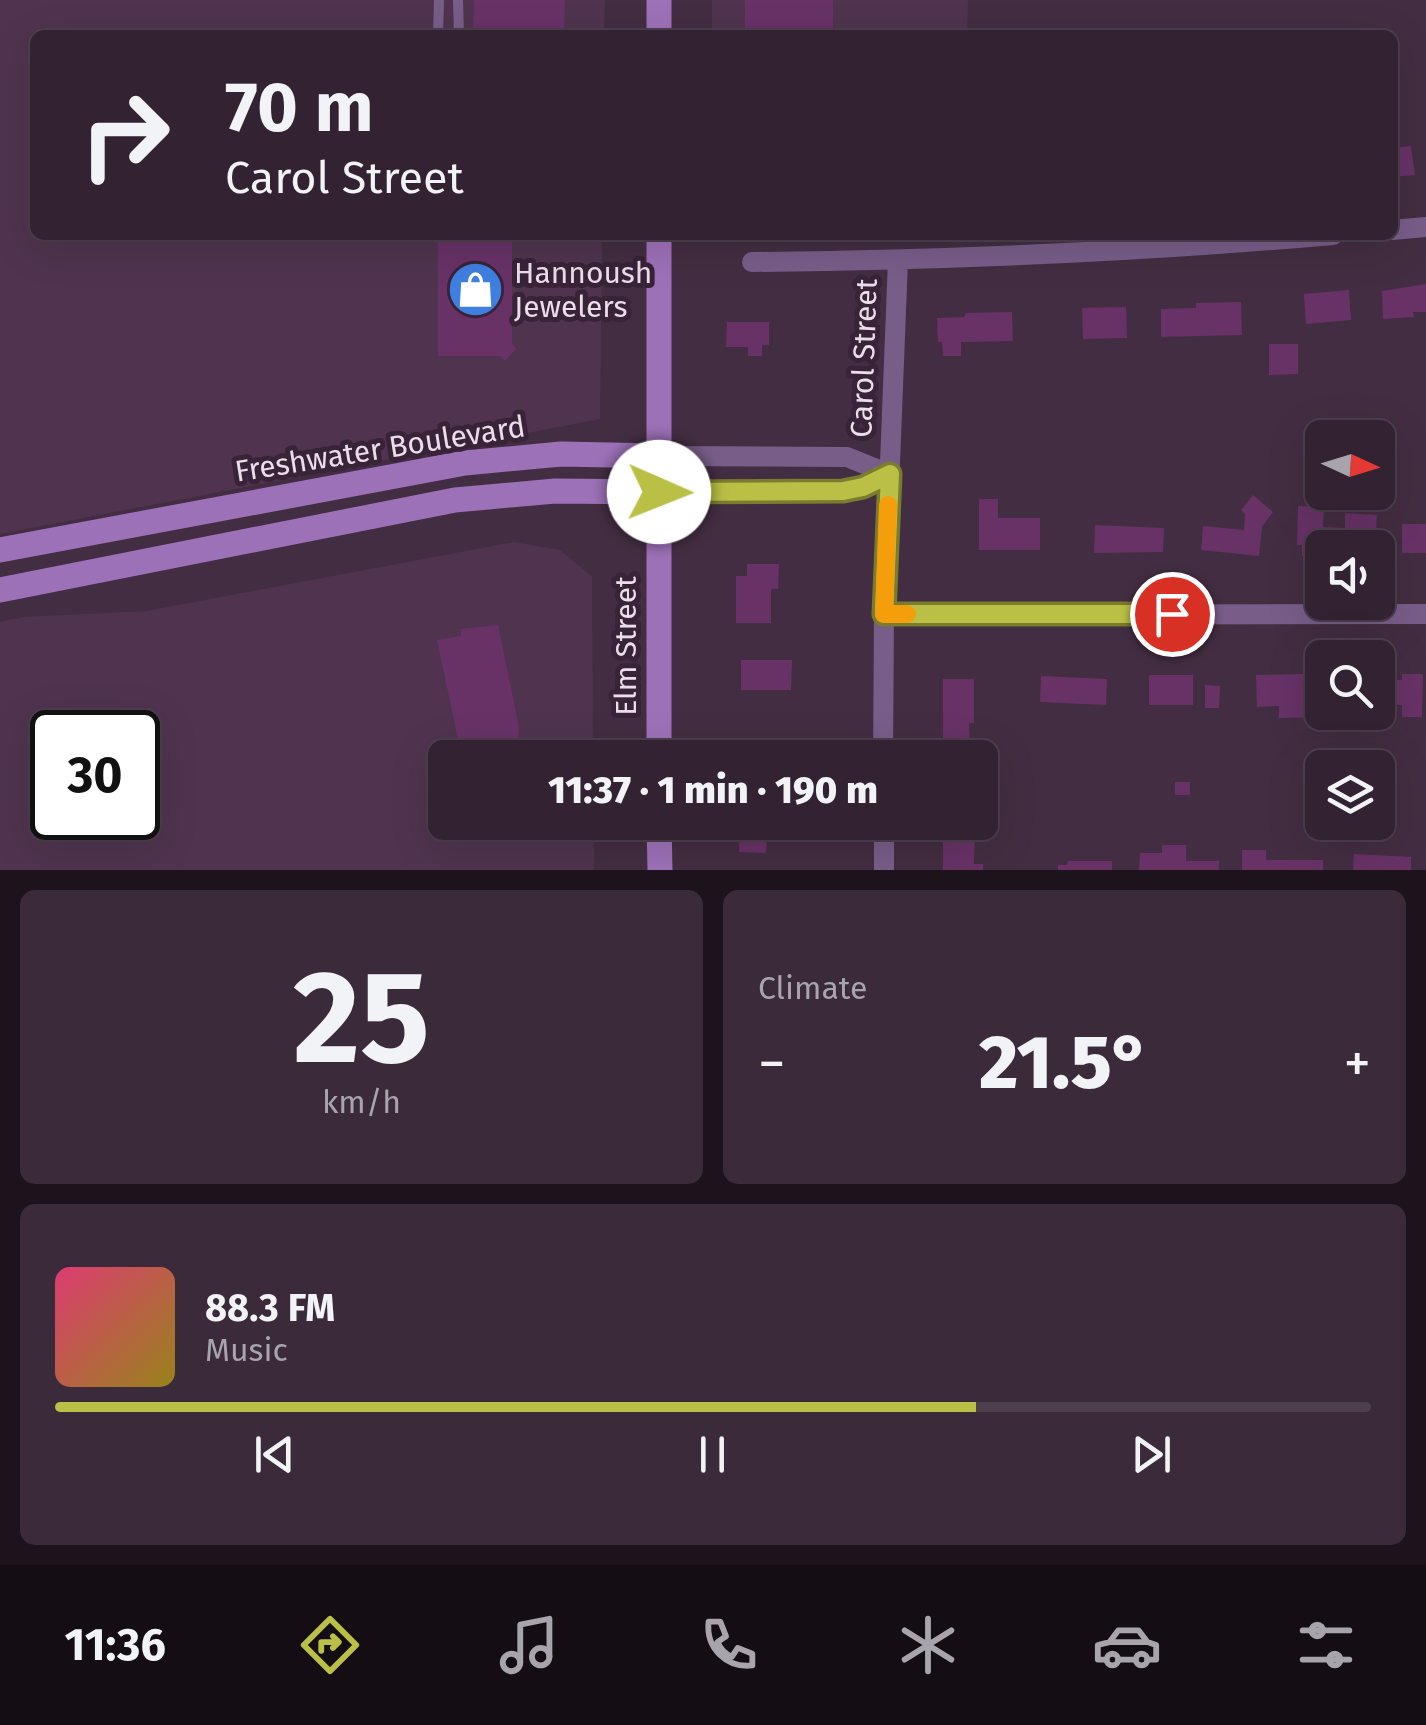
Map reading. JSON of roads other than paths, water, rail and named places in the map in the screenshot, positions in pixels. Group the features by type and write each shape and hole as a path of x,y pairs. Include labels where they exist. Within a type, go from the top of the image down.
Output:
{"street":[{"path":"659,0 659,30"},
{"path":"1398,229 1426,227"},
{"name":"Elm Street","path":"659,240 659,740"},
{"path":"752,262 898,260 1276,240"},
{"name":"Carol Street","path":"883,740 884,614 898,260"},
{"name":"Freshwater Boulevard","path":"0,550 465,463 561,454 847,457 890,474"},
{"name":"Freshwater Boulevard","path":"0,590 455,500 554,491 843,491 863,487 890,474"},
{"path":"884,614 1426,614"},
{"path":"659,840 660,870"},
{"path":"884,840 884,870"}],"lane":[{"path":"438,30 439,0"},
{"path":"458,0 459,30"}],"place":[{"name":"Hannoush Jewelers","path":"475,290"}]}
